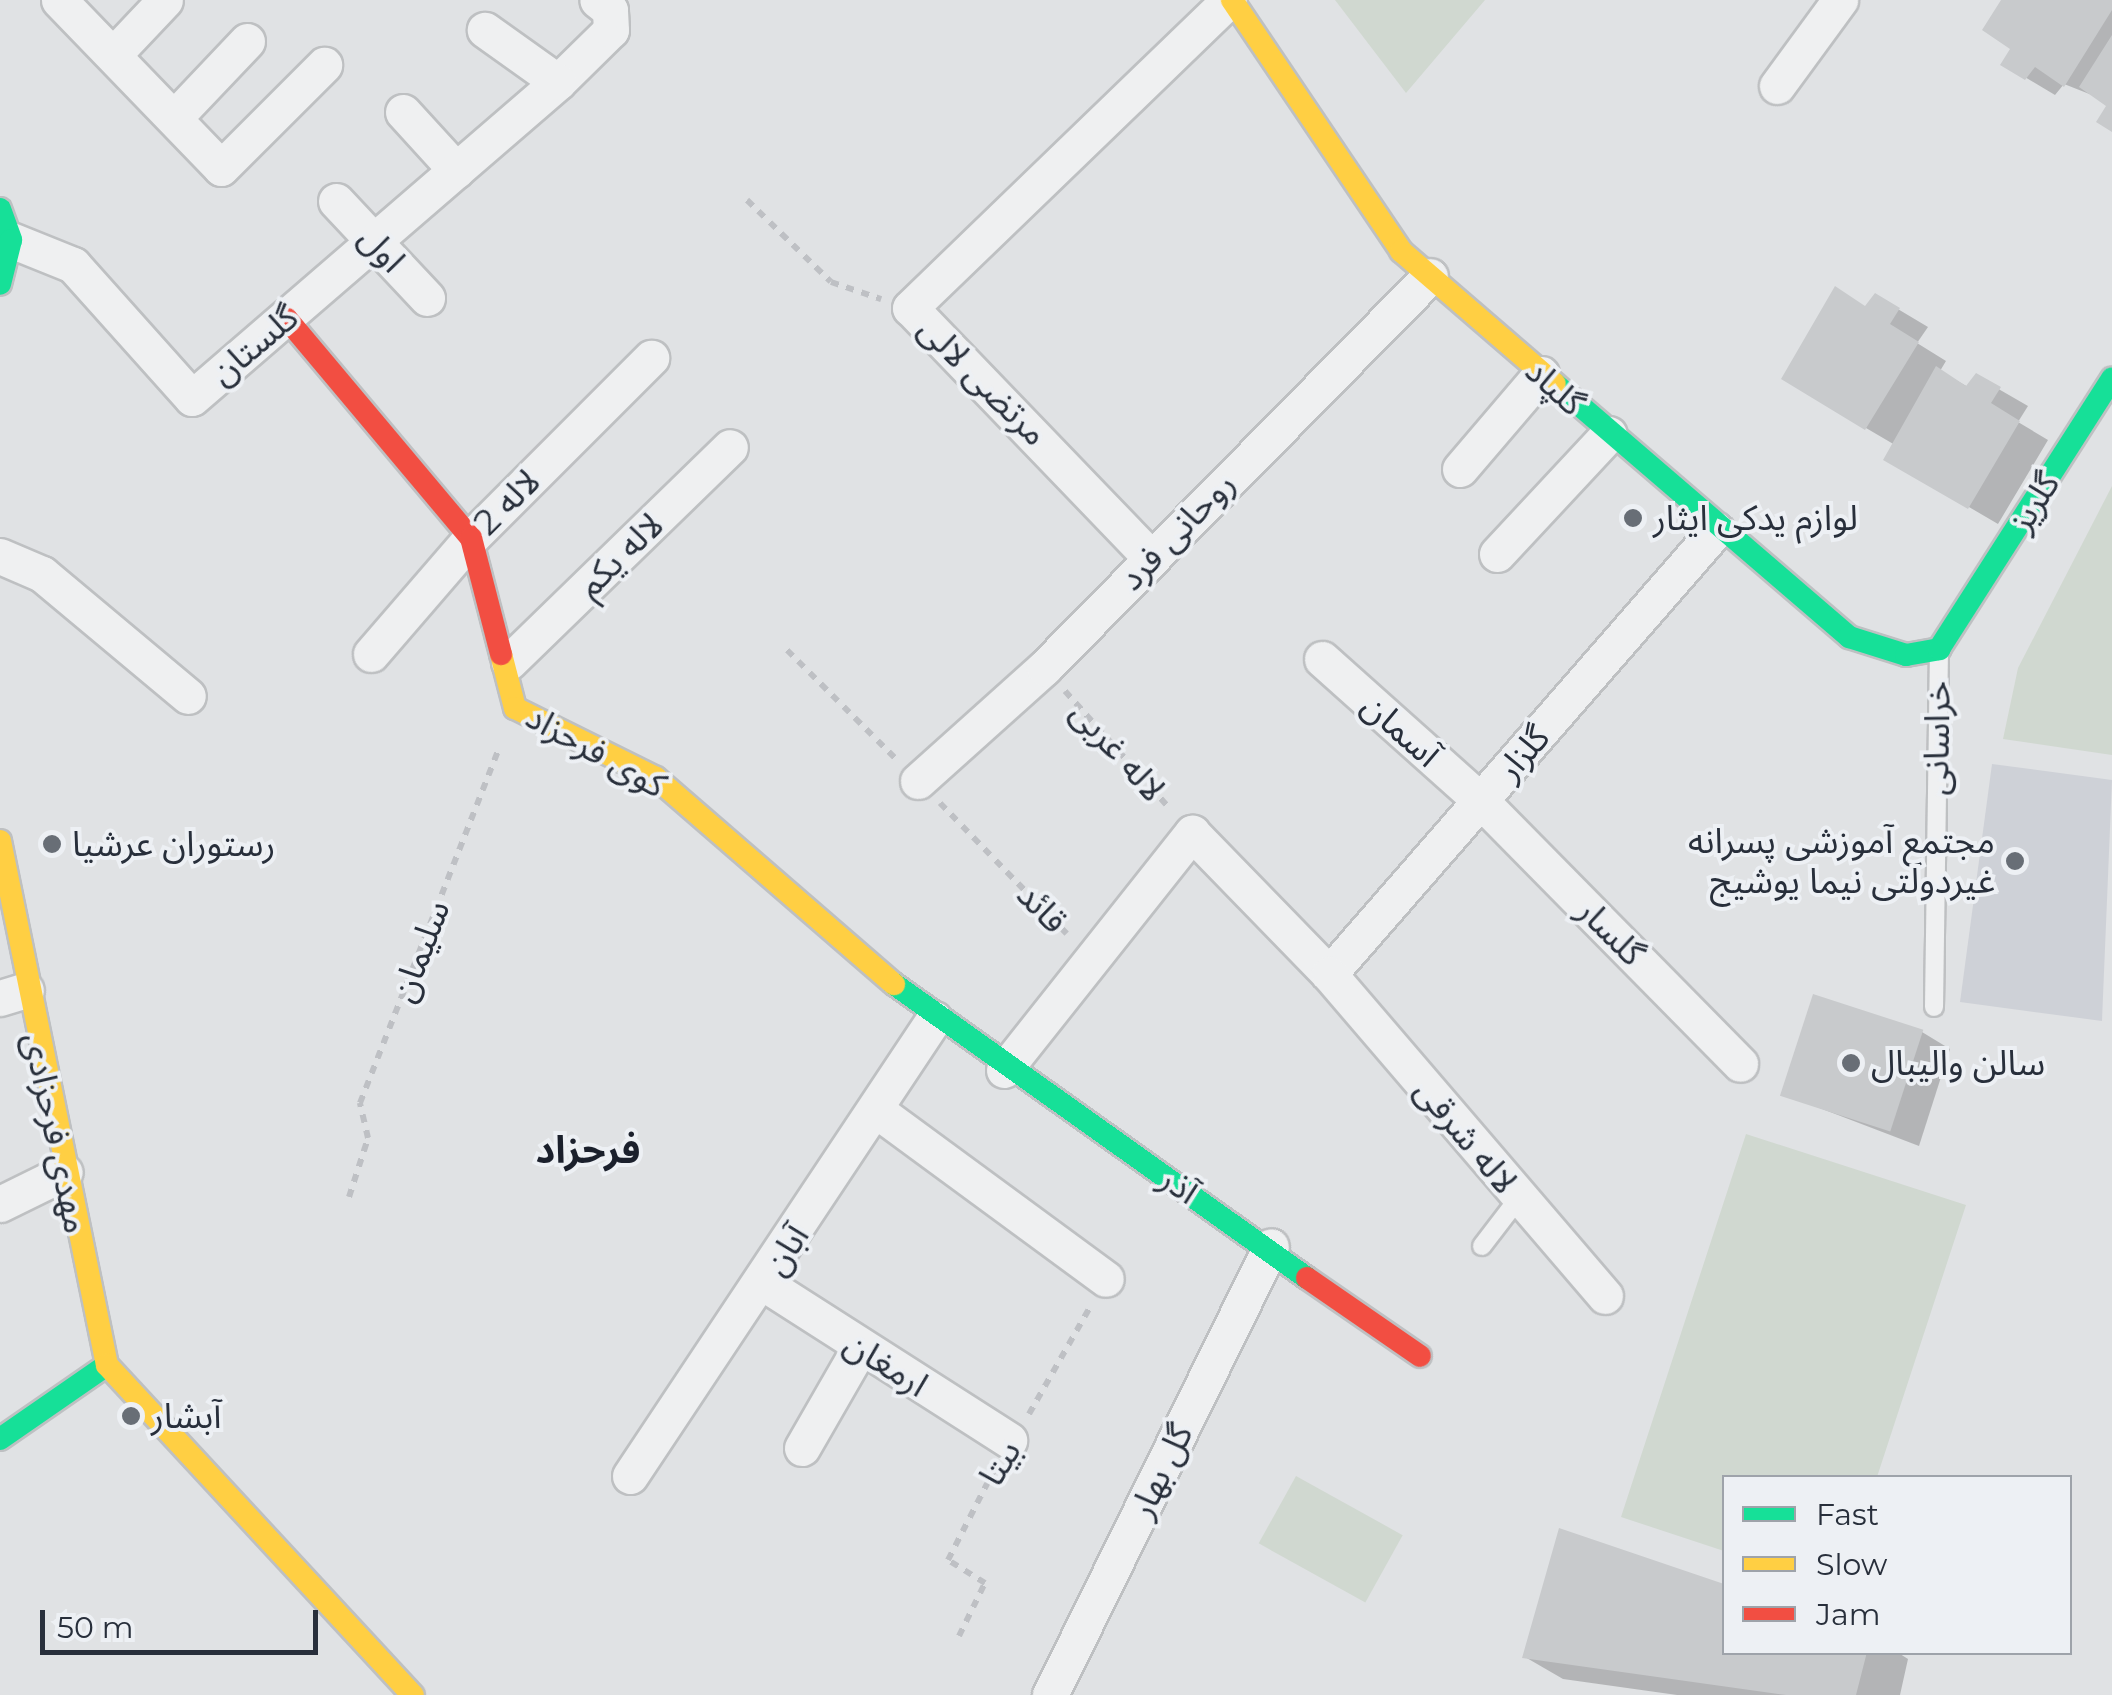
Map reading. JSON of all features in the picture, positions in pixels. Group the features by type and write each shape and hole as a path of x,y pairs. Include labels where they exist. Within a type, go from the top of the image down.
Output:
{"street":[{"path":"59,0 221,168 324,65"},
{"path":"114,54 165,0"},
{"name":"گلستان","path":"6,225 73,264 192,398 558,82 611,30 610,10 597,0"},
{"path":"910,308 1230,0"},
{"name":"گلپاد","path":"1230,0 1402,250 1430,276 1716,530 1849,637 1906,654 1938,649"},
{"path":"1777,86 1840,0"},
{"path":"485,30 558,82"},
{"path":"174,118 247,42"},
{"path":"403,112 456,170"},
{"name":"اول","path":"336,201 427,298"},
{"path":"0,284 6,225"},
{"name":"روحانی فرد","path":"918,781 1044,668 1430,276"},
{"name":"مرتضی لالی","path":"910,308 1151,558"},
{"name":"کوی فرحزاد","path":"287,319 471,538 509,662 515,708 656,778 934,1019"},
{"name":"لاله 2","path":"371,654 471,538 651,358"},
{"path":"1460,469 1541,374"},
{"name":"گلریز","path":"1938,649 2112,380"},
{"path":"1497,554 1609,434"},
{"name":"لاله یکم","path":"509,662 730,447"},
{"name":"گلزار","path":"1329,974 1716,530"},
{"path":"0,556 42,574 188,696"},
{"name":"آسمان","path":"1322,659 1482,801"},
{"name":"گلسار","path":"1482,801 1740,1064"},
{"path":"1192,833 1329,974"},
{"name":"قائد","path":"1087,954 1192,833"},
{"name":"مهدی فرحزادی","path":"0,840 13,994 65,1172 108,1365"},
{"path":"1004,1070 1087,954"},
{"name":"لاله شرقی","path":"1329,974 1605,1296"},
{"name":"آذر","path":"934,1019 1004,1070 1271,1246 1420,1356"},
{"name":"آبان","path":"630,1476 765,1284 934,1019"},
{"path":"876,1110 1106,1279"},
{"path":"0,1204 65,1172"},
{"name":"گل بهار","path":"1050,1695 1271,1246"},
{"name":"ارمغان","path":"765,1284 859,1349 1009,1440"},
{"path":"802,1448 859,1349"},
{"path":"0,1439 108,1365 413,1695"}],"lane":[{"name":"خراسانی","path":"1934,1006 1938,649"},
{"path":"1482,1246 1518,1198"}],"path":[{"name":"مرتضی لالی","path":"748,200 831,282 910,308"},
{"name":"قائد","path":"787,650 1087,954"},
{"name":"لاله غربی","path":"1044,668 1192,833"},
{"name":"سلیمان","path":"349,1197 368,1138 360,1103 515,708"},
{"name":"بیتا","path":"959,1636 985,1583 948,1560 1009,1440 1106,1279"}],"shaded area":[{"path":"1335,0 1485,0 1406,93"},
{"path":"2112,486 2112,755 2003,739 2018,668"},
{"path":"1992,764 2112,780 2102,1021 1960,1002"},
{"path":"1746,1134 1966,1205 1878,1475 1722,1475 1722,1550 1621,1517"},
{"path":"1296,1476 1403,1535 1365,1602 1259,1543"}],"building":[{"path":"2001,0 2112,0 2112,10 2064,87 2035,67 2025,80 2000,65 2010,49 1982,30"},
{"path":"2112,35 2112,132 2096,122 2106,106 2079,87"},
{"path":"1835,286 1865,306 1875,293 1900,308 1890,324 1919,342 1865,430 1781,379"},
{"path":"1936,366 1966,386 1976,373 2001,387 1991,403 2020,421 1968,509 1883,460"},
{"name":"سالن والیبال","path":"1813,994 1923,1030 1890,1132 1780,1096"},
{"path":"1559,1528 1722,1583 1722,1655 1866,1655 1856,1695 1786,1695 1522,1658"}],"traffic: fast":[{"path":"0,209 11,240 0,284"},
{"path":"1555,384 1849,637 1906,655 1939,649 2112,379"},
{"path":"894,984 1307,1278"},
{"path":"0,1439 107,1365"}],"traffic: slow":[{"path":"1232,0 1401,251 1555,384"},
{"path":"501,654 515,708 656,778 894,984"},
{"path":"0,841 107,1365"},
{"path":"107,1365 413,1695"}],"traffic: jam":[{"path":"287,319 471,538 501,654"},
{"path":"1307,1278 1420,1356"}],"place":[{"name":"لوازم یدکی ایثار","path":"1633,518"},
{"name":"رستوران عرشیا","path":"52,844"},
{"name":"مجتمع آموزشی پسرانه غیردولتی نیما یوشیج","path":"2015,861"},
{"name":"سالن والیبال","path":"1851,1063"},
{"name":"آبشار","path":"131,1416"}],"district":[{"name":"فرحزاد","path":"588,1150"}]}
